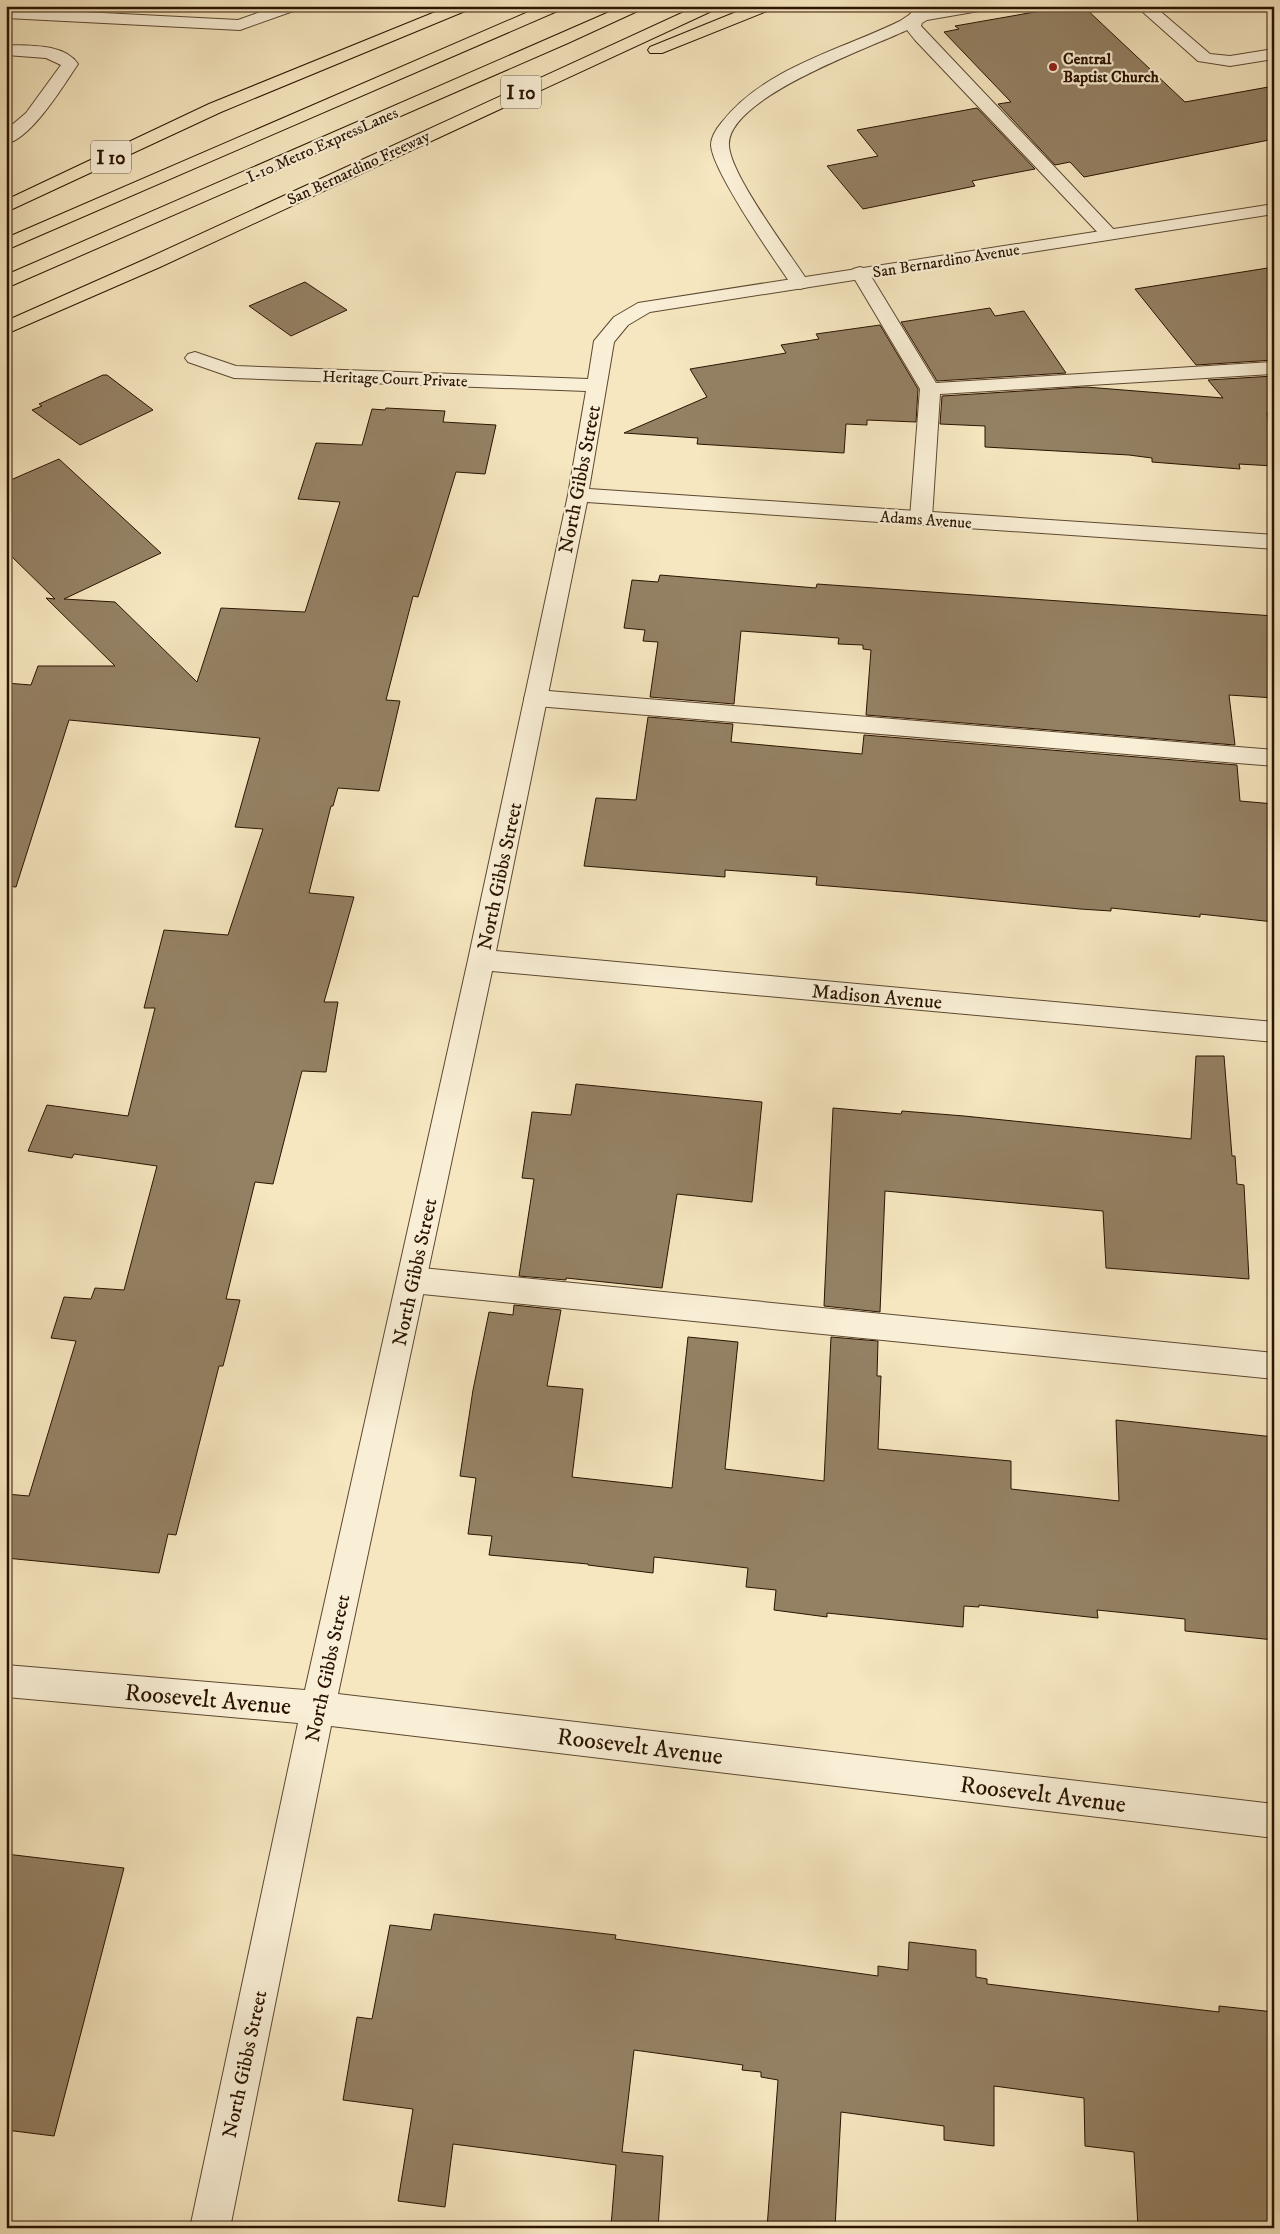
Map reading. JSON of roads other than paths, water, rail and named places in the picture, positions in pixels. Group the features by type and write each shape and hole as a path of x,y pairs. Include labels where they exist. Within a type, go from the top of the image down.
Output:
{"highway":[{"path":"215,108 443,6"},
{"name":"I 10","path":"6,207 215,108 464,6"},
{"name":"I-10 Metro ExpressLanes","path":"6,245 556,6"},
{"name":"I-10 Metro ExpressLanes","path":"6,282 636,6"},
{"name":"San Bernardino Freeway","path":"6,328 153,263 710,6"},
{"path":"332,179 766,6"},
{"path":"6,337 153,263"}],"street":[{"path":"6,13 240,25 293,6"},
{"path":"926,6 914,20 913,26 921,37 1109,234"},
{"path":"800,283 728,168 722,155 720,143 724,129 742,110 774,87 814,64 923,16 979,6"},
{"path":"1144,6 1204,58 1216,62 1274,54"},
{"path":"6,50 36,51 63,57 70,64 32,117 6,139"},
{"name":"San Bernardino Avenue","path":"622,321 645,307 1274,209"},
{"path":"860,273 930,389 921,518"},
{"name":"North Gibbs Street","path":"210,2228 318,1708 412,1280 536,698 578,495 604,341 622,321"},
{"name":"Heritage Court Private","path":"195,358 234,372 597,385"},
{"path":"930,389 1274,368"},
{"name":"Adams Avenue","path":"578,495 1274,542"},
{"path":"536,698 1274,758"},
{"name":"Madison Avenue","path":"481,960 1274,1032"},
{"path":"412,1280 1274,1366"},
{"name":"Roosevelt Avenue","path":"6,1681 318,1708 1274,1821"}],"place":[{"name":"Central Baptist Church","path":"1053,67"}]}
